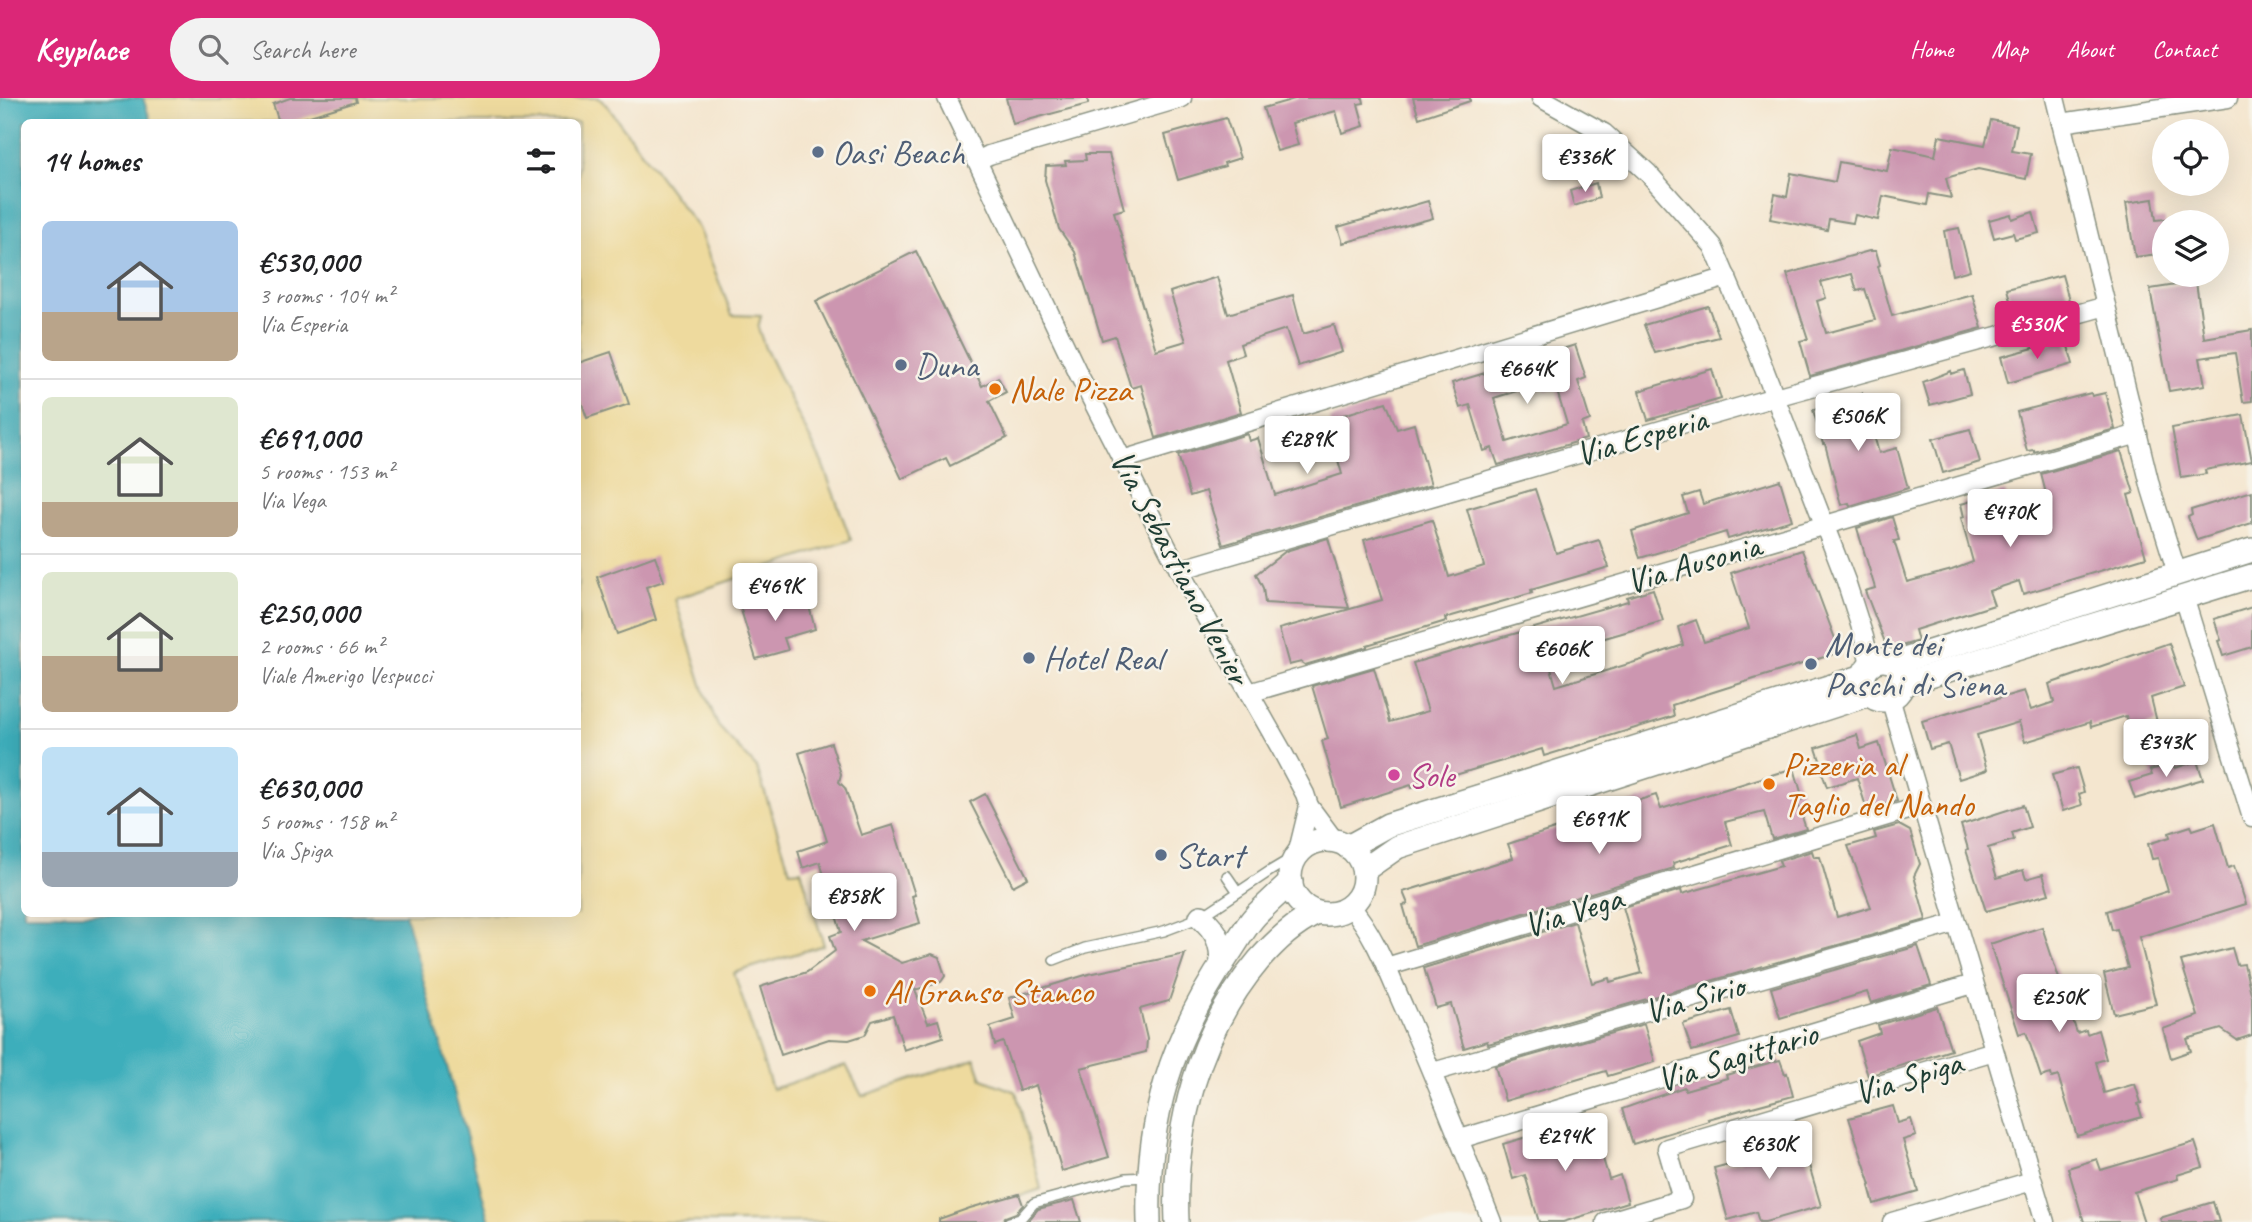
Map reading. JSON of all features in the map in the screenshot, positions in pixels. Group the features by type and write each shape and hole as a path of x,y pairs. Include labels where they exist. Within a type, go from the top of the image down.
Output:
{"street":[{"name":"Via Sebastiano Venier","path":"947,98 1079,375 1179,570 1293,772 1309,806 1342,844"},
{"path":"977,161 989,155 1182,98"},
{"path":"1541,98 1604,133 1648,173 1713,246 1727,277 1824,525 1864,637 1882,677 2045,1222"},
{"path":"2055,98 2151,489 2178,573"},
{"path":"2061,123 2228,98"},
{"path":"1122,460 1727,277"},
{"name":"Via Esperia","path":"1179,570 1774,397 2106,306"},
{"name":"Via Ausonia","path":"1249,693 2138,434"},
{"path":"1364,870 1396,847 2178,573 2252,550"},
{"path":"1297,855 1314,843 1342,844 1388,825 1882,677 2252,576"},
{"path":"2183,597 2252,818"},
{"path":"1309,806 1290,882 1299,902 1317,913 1329,915 1350,906 1363,890 1364,870 1361,861 1342,844"},
{"name":"Via Vega","path":"1386,967 1922,806"},
{"path":"1149,1222 1156,1120 1168,1071 1189,1019 1254,917 1290,882"},
{"path":"1350,906 1361,919 1386,967 1433,1072 1492,1222"},
{"path":"1177,1222 1178,1169 1184,1125 1194,1079 1213,1029 1237,986 1276,940 1296,923 1317,913"},
{"path":"1201,918 1217,934 1222,949 1222,964"},
{"name":"Via Sirio","path":"1433,1072 1956,923"},
{"name":"Via Sagittario","path":"1460,1139 1973,984"},
{"name":"Via Spiga","path":"1606,1222 1682,1199 1667,1148 1994,1051"},
{"path":"1892,1222 2032,1181"}],"lane":[{"path":"1054,960 1086,948 1164,931 1201,918 1297,855"},
{"path":"1227,876 1238,892"},
{"path":"1009,1222 1020,1219 1034,1203 1126,1178 1150,1177"}],"sand":[{"path":"101,98 599,98 608,107 698,228 732,315 761,316 758,328 765,348 822,463 851,540 675,599 718,726 757,768 790,871 801,870 824,945 734,973 772,1089 846,1065 862,1096 975,1059 982,1079 1016,1092 1041,1189 944,1222 471,1222 384,917 581,917 581,119 111,119"}],"water":[{"path":"0,98 143,98 150,119 21,119 21,917 406,917 490,1222 0,1222"}],"building":[{"path":"290,98 355,98 356,102 300,119 278,119 273,104"},
{"path":"1006,98 1088,98 1088,104 1013,124"},
{"path":"1298,98 1363,98 1364,103 1358,104 1364,126 1342,133 1336,111 1292,123 1298,145 1277,151 1263,108"},
{"path":"1413,98 1470,98 1470,101 1419,118"},
{"path":"1226,118 1240,158 1224,163 1225,166 1178,180 1165,135"},
{"path":"1991,120 2017,125 2012,151 2031,154 2026,179 1978,169 1946,178 1951,198 1929,194 1927,205 1883,196 1878,220 1855,215 1853,223 1829,219 1827,230 1770,219 1775,194 1787,197 1791,173 1835,182 1839,162 1887,171 1892,147 1935,156 1939,136 1985,145"},
{"path":"1085,154 1109,154 1124,209 1114,212 1156,350 1186,341 1170,292 1217,277 1228,314 1293,295 1303,334 1334,325 1342,352 1298,366 1286,329 1240,344 1243,354 1226,360 1241,412 1156,438 1141,385 1131,388 1115,336 1102,340 1075,252 1059,229 1045,180 1046,166 1066,165 1065,161 1086,160"},
{"path":"1596,183 1599,198 1574,206 1570,191"},
{"path":"2153,199 2152,255 2135,257 2126,203"},
{"path":"1428,201 1433,218 1343,243 1338,227"},
{"path":"2033,212 2039,233 2015,239 2013,233 1994,238 1989,220 2011,214 2012,219"},
{"path":"1959,228 1970,270 1952,275 1944,231"},
{"name":"Duna","path":"916,251 982,386 998,377 1006,392 989,401 1007,438 950,466 946,458 902,479 816,301"},
{"path":"1876,251 1892,316 1972,294 1982,328 1810,376 1800,341 1808,339 1787,274","holes":["1852,274 1857,291 1865,289 1875,320 1826,333 1817,301 1826,298 1821,282"]},
{"path":"2062,275 2069,300 2014,315 2007,289"},
{"path":"2197,287 2204,338 2252,330 2252,401 2243,402 2235,353 2200,358 2205,385 2169,391 2150,289"},
{"path":"1708,306 1719,337 1655,353 1644,325"},
{"path":"2066,339 2073,364 2008,383 2001,357"},
{"path":"1575,345 1586,378 1578,381 1590,420 1582,423 1586,439 1498,465 1492,448 1484,451 1470,405 1460,408 1452,383 1508,366 1516,391 1494,398 1507,442 1567,424 1556,388 1546,391 1544,384 1532,387 1544,358"},
{"path":"611,352 629,404 587,418 581,401 581,362"},
{"path":"1712,369 1721,399 1648,420 1639,391"},
{"path":"1964,370 1970,394 1930,405 1923,382 1951,371 1951,374"},
{"path":"1862,393 1879,453 1897,448 1908,488 1850,506 1849,503 1841,505 1813,410"},
{"path":"2091,393 2092,396 2105,393 2115,429 2034,452 2027,451 2017,412"},
{"path":"1386,402 1397,429 1414,424 1431,485 1223,545 1206,491 1190,496 1178,455 1247,434 1249,441 1258,438 1275,495 1342,474 1330,432 1333,431 1330,419"},
{"path":"2243,415 2252,461 2205,470 2206,474 2181,478 2172,428"},
{"path":"1970,429 1980,462 1943,473 1933,439"},
{"path":"2121,451 2134,493 2128,495 2146,557 2023,594 2019,581 1989,591 1994,605 1915,630 1918,641 1888,650 1865,591 1875,588 1857,528 1892,517 1899,540 1894,541 1907,582 1952,570 1973,562 1961,518 1964,517 1961,504 2005,492 2008,502 2012,501 2017,518 2050,509 2041,474"},
{"path":"1780,480 1792,520 1728,539 1726,532 1640,558 1632,531 1688,513 1683,497 1699,492 1703,504"},
{"path":"1535,489 1556,553 1599,540 1609,567 1445,618 1446,621 1367,647 1305,665 1301,662 1289,665 1279,629 1382,600 1364,540 1432,520 1449,577 1484,566 1467,509"},
{"path":"2252,491 2252,523 2197,540 2188,517 2192,515 2191,510"},
{"path":"1328,538 1349,608 1265,603 1263,588 1256,574 1286,551"},
{"path":"1802,550 1840,652 1672,705 1674,716 1544,756 1542,749 1341,807 1322,741 1328,739 1312,686 1374,668 1390,722 1428,711 1413,663 1628,601 1627,597 1653,589 1663,621 1547,655 1556,686 1683,645 1678,627 1696,620 1704,642 1749,628 1731,573"},
{"path":"655,556 664,581 646,587 656,620 617,634 597,577"},
{"path":"770,592 774,605 806,595 815,629 784,638 788,650 756,659 739,603"},
{"path":"2252,607 2252,647 2223,656 2214,619"},
{"path":"2169,643 2184,687 2151,698 2157,722 2132,731 2126,716 2091,727 2090,722 2025,742 2019,722 1977,735 1987,770 1959,779 1948,744 1930,749 1922,721 2024,691 2031,710 2054,702 2049,684"},
{"path":"1857,735 1861,749 1879,743 1897,801 1867,810 1857,778 1827,787 1816,748"},
{"path":"831,743 841,774 839,782 845,788 861,835 893,825 915,895 912,896 920,923 861,941 902,963 932,954 939,957 945,976 941,982 915,990 928,1023 938,1020 943,1037 904,1050 893,1015 872,1021 865,1035 849,1040 829,1039 781,1055 760,987 807,972 835,951 830,936 841,932 820,862 803,868 798,851 827,841 799,753"},
{"path":"2197,761 2203,779 2135,799 2129,782 2152,775 2150,770 2172,764 2175,768"},
{"path":"1794,768 1803,799 1797,801 1806,829 1772,839 1764,812 1725,822 1732,845 1673,863 1674,868 1415,946 1403,905 1408,904 1403,892 1513,858 1508,844 1570,824 1575,841 1611,829 1606,810 1656,795 1661,809"},
{"path":"2077,768 2084,792 2079,794 2082,805 2063,811 2052,775"},
{"path":"985,794 1028,878 1013,886 970,802"},
{"path":"2023,805 2030,827 2012,833 2014,840 1988,848 1997,878 2023,870 2026,879 2043,874 2049,894 1986,911 1966,850 1968,849 1961,825"},
{"path":"2215,823 2228,868 2234,866 2246,904 2139,937 2156,1004 2114,1014 2104,974 2128,968 2117,929 2112,930 2107,911 2168,891 2158,858 2152,859 2148,844 2191,826 2193,830"},
{"path":"1899,825 1910,831 1920,864 1914,876 1926,920 1488,1044 1487,1041 1464,1048 1451,1004 1436,1008 1424,968 1575,922 1592,983 1609,978 1610,982 1642,973 1623,907 1681,890 1682,894 1781,866 1779,861 1812,851 1814,857 1820,857 1837,917 1871,907 1848,846 1876,838 1874,832"},
{"path":"2042,927 2077,1033 2086,1030 2087,1034 2098,1030 2106,1059 2096,1062 2104,1093 2135,1084 2142,1117 2077,1136 2058,1076 2052,1078 2051,1074 2041,1077 2026,1032 2019,1034 1990,944"},
{"path":"1918,946 1931,985 1871,1003 1867,992 1780,1018 1771,988"},
{"path":"2232,948 2237,965 2244,964 2252,997 2252,1035 2237,1040 2221,1029 2187,1039 2191,1051 2171,1058 2163,1029 2198,1016 2181,961"},
{"path":"1185,954 1169,1001 1140,1009 1147,1039 1146,1052 1081,1068 1109,1157 1062,1171 1036,1085 1019,1091 1003,1042 995,1045 990,1027 1015,1019 1009,998 1089,974"},
{"path":"1937,1007 1951,1050 1868,1076 1857,1041 1880,1033 1878,1025"},
{"path":"1731,1010 1739,1037 1692,1051 1683,1024"},
{"path":"1644,1024 1655,1062 1608,1076 1606,1071 1505,1101 1495,1066"},
{"path":"1780,1060 1785,1074 1787,1073 1793,1096 1708,1119 1709,1121 1633,1144 1622,1109 1684,1087 1685,1090"},
{"path":"1893,1106 1898,1123 1911,1119 1916,1136 1903,1140 1918,1191 1874,1204 1869,1186 1871,1185 1849,1118"},
{"path":"1591,1118 1609,1179 1620,1175 1628,1202 1563,1222 1539,1222 1525,1175 1513,1179 1503,1144"},
{"path":"1799,1131 1821,1206 1765,1222 1759,1222 1756,1212 1728,1220 1714,1168 1741,1161 1738,1150"},
{"path":"2195,1142 2203,1167 2177,1175 2178,1179 2134,1192 2144,1222 2084,1222 2068,1168 2097,1159 2101,1170"},
{"path":"1019,1194 1023,1205 1002,1222 939,1222 939,1219 970,1208"},
{"path":"1074,1200 1081,1222 1027,1222 1038,1209"},
{"path":"2213,1202 2219,1222 2161,1222 2160,1218"}],"place":[{"name":"Oasi Beach","path":"818,152"},
{"name":"Duna","path":"901,365"},
{"name":"Nale Pizza","path":"995,389"},
{"name":"Hotel Real","path":"1029,658"},
{"name":"Monte dei Paschi di Siena","path":"1811,664"},
{"name":"Sole","path":"1394,775"},
{"name":"Pizzeria al Taglio del Nando","path":"1769,784"},
{"name":"Start","path":"1161,855"},
{"name":"Al Granso Stanco","path":"870,991"}]}
